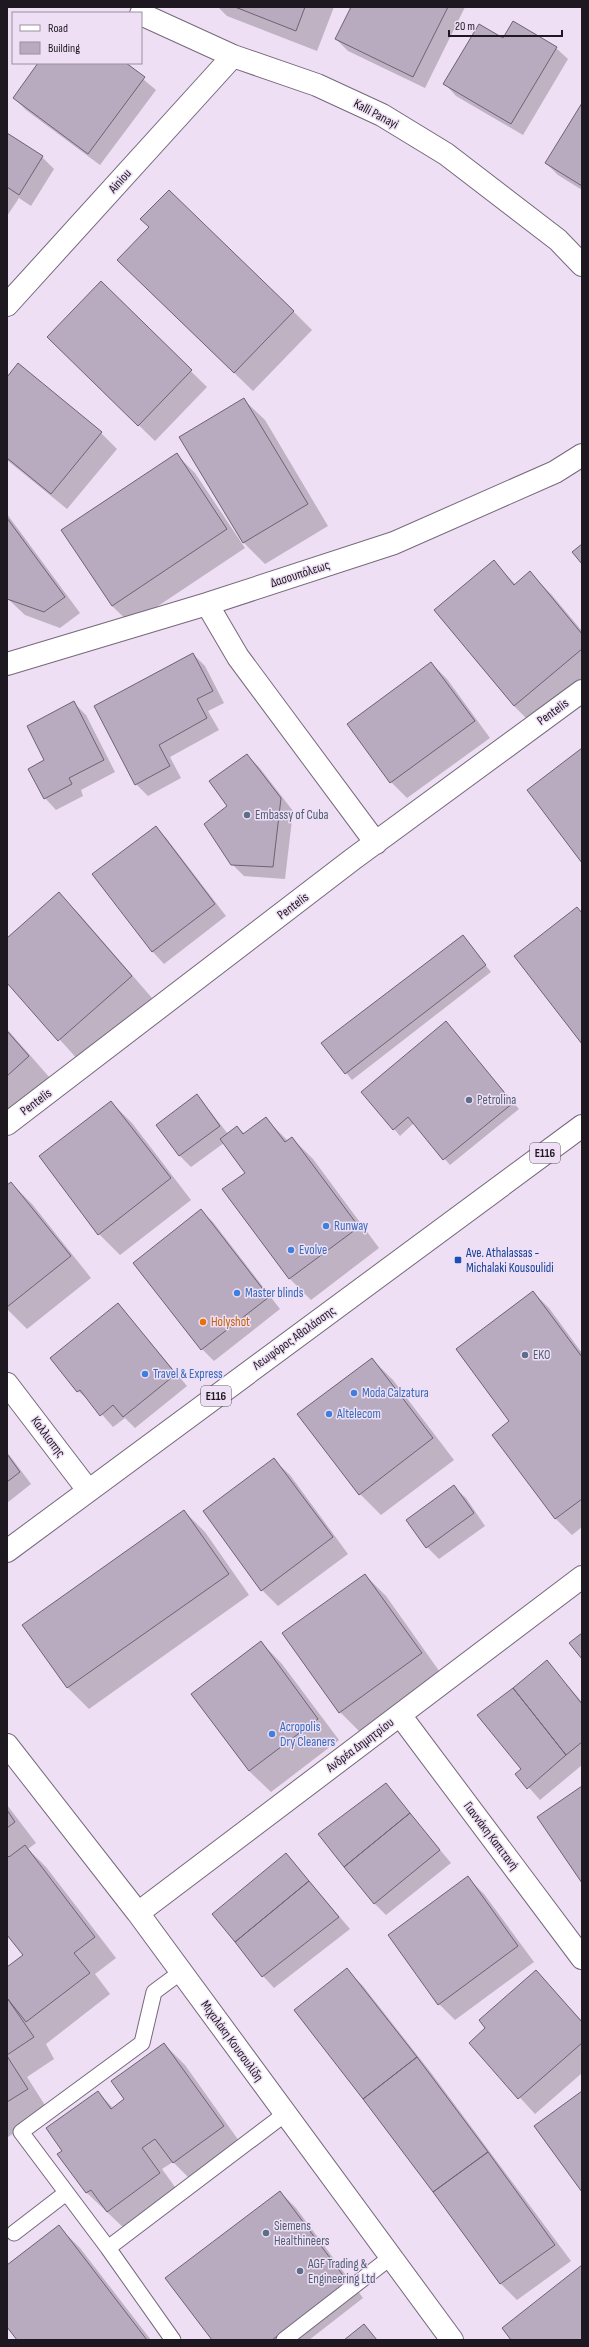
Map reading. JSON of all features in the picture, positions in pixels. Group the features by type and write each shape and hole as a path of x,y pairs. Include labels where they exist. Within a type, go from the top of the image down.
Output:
{"street":[{"name":"Kalli Panayi","path":"126,7 138,12"},
{"name":"Kalli Panayi","path":"142,14 233,56 317,85 382,115 446,154 558,240 582,265"},
{"name":"Ainiou","path":"7,305 233,56"},
{"name":"Δασουπόλεως","path":"7,664 207,604 394,543 556,472 582,455"},
{"path":"207,604 238,657 376,843"},
{"name":"Pentelis","path":"7,1124 376,843 582,691"},
{"name":"Λεωφόρος Αθαλάσσης","path":"7,1551 582,1126"},
{"name":"Καλλιοπης","path":"7,1384 88,1490"},
{"name":"Ανδρέα Δημητρίου","path":"138,1913 582,1577"},
{"name":"Γιαννάκη Καπιτανή","path":"400,1715 582,1958"},
{"name":"Μιχαλάκη Κουσουλίδη","path":"7,1745 138,1913 452,2340"}],"lane":[{"path":"173,2340 108,2248 21,2132 142,2043 154,1992 181,1972"},
{"path":"108,2248 285,2114"},
{"path":"14,2233 66,2193"},
{"path":"284,2340 391,2257"}],"building":[{"path":"235,7 305,7 296,31"},
{"path":"351,7 448,7 413,77 335,39"},
{"path":"513,21 557,47 511,124 443,84 479,24 503,38"},
{"path":"37,64 127,64 145,77 88,154 13,98"},
{"path":"582,103 582,186 545,163"},
{"path":"7,133 43,156 19,195 7,187"},
{"path":"169,190 294,311 234,373 117,260 149,227 140,219"},
{"path":"101,281 192,370 138,426 47,337"},
{"path":"18,363 102,432 51,494 7,458 7,377"},
{"path":"244,398 308,504 243,543 179,437"},
{"path":"177,453 227,529 112,606 61,530"},
{"path":"7,518 65,597 44,612 7,599"},
{"path":"582,544 582,564 572,552"},
{"path":"494,560 514,585 530,571 582,634 582,649 514,706 434,610"},
{"path":"193,653 213,691 197,699 207,718 159,745 170,766 135,785 94,706"},
{"path":"431,662 475,721 390,783 347,724"},
{"path":"74,701 104,760 69,778 72,784 44,799 28,769 44,760 27,726"},
{"path":"582,748 582,863 527,790"},
{"name":"Embassy of Cuba","path":"247,754 281,798 273,867 231,865 204,824 227,806 209,781"},
{"path":"156,826 215,904 152,952 92,874"},
{"path":"59,892 132,976 58,1041 7,983 7,938"},
{"path":"577,907 582,913 582,1044 514,956"},
{"path":"463,935 486,965 345,1074 321,1043"},
{"path":"446,1021 513,1103 443,1160 408,1117 393,1130 361,1092"},
{"path":"7,1031 29,1056 7,1076"},
{"path":"197,1094 220,1126 179,1156 156,1125"},
{"path":"111,1101 171,1178 98,1235 39,1156"},
{"path":"266,1117 285,1142 292,1137 359,1227 289,1279 222,1189 245,1173 220,1139 237,1126 243,1134"},
{"path":"11,1182 71,1256 7,1307 7,1185"},
{"path":"201,1209 269,1297 201,1350 133,1263"},
{"path":"533,1291 582,1357 582,1499 555,1519 492,1435 509,1421 456,1349"},
{"path":"118,1303 176,1374 123,1417 113,1405 100,1416 80,1390 77,1392 50,1358"},
{"path":"372,1358 433,1438 359,1495 297,1414"},
{"path":"7,1454 20,1472 7,1482"},
{"path":"274,1458 333,1537 261,1591 203,1511"},
{"path":"454,1485 474,1513 426,1548 406,1520"},
{"path":"184,1510 229,1574 67,1688 22,1625"},
{"path":"365,1574 422,1653 339,1713 282,1633"},
{"path":"582,1633 582,1659 569,1643"},
{"path":"261,1641 318,1719 249,1771 191,1694"},
{"path":"547,1660 582,1704 582,1742 566,1755 513,1688"},
{"path":"513,1688 566,1755 527,1789 515,1774 521,1769 477,1715"},
{"path":"386,1783 410,1813 344,1867 318,1834"},
{"path":"582,1786 582,1883 537,1817"},
{"path":"7,1810 15,1822 7,1828"},
{"path":"410,1813 440,1850 374,1904 344,1867"},
{"path":"25,1845 95,1937 74,1953 90,1973 26,2022 7,1998 7,1967 23,1955 7,1935 7,1855 9,1857"},
{"path":"286,1853 309,1881 235,1942 212,1914"},
{"path":"468,1876 518,1946 438,2005 388,1935"},
{"path":"309,1881 339,1917 262,1977 235,1942"},
{"path":"347,1968 417,2057 363,2099 294,2010"},
{"path":"536,1970 582,2022 582,2043 518,2099 469,2043 485,2028 479,2020"},
{"path":"7,1998 34,2037 7,2055"},
{"path":"164,2043 224,2126 173,2163 155,2139 142,2148 160,2173 107,2212 91,2190 86,2193 57,2154 62,2151 46,2128 98,2091 111,2109 124,2099 111,2081"},
{"path":"7,2056 28,2089 7,2102"},
{"path":"417,2057 488,2152 433,2192 363,2099"},
{"path":"582,2091 582,2192 534,2126"},
{"path":"488,2152 555,2245 500,2284 433,2192"},
{"path":"280,2191 348,2282 272,2340 212,2340 165,2278"},
{"path":"59,2225 147,2340 17,2340 7,2327 7,2265"},
{"path":"582,2265 582,2340 511,2340 502,2328"},
{"path":"364,2324 377,2340 344,2340"}],"place":[{"name":"Embassy of Cuba","path":"247,815"},
{"name":"Petrolina","path":"469,1100"},
{"name":"Runway","path":"326,1226"},
{"name":"Evolve","path":"291,1250"},
{"name":"Ave. Athalassas - Michalaki Kousoulidi","path":"458,1260"},
{"name":"Master blinds","path":"237,1293"},
{"name":"Holyshot","path":"203,1322"},
{"name":"EKO","path":"525,1355"},
{"name":"Travel & Express","path":"145,1374"},
{"name":"Moda Calzatura","path":"354,1393"},
{"name":"Altelecom","path":"329,1414"},
{"name":"Acropolis Dry Cleaners","path":"272,1734"},
{"name":"Siemens Healthineers","path":"266,2233"},
{"name":"AGF Trading & Engineering Ltd","path":"300,2271"}]}
